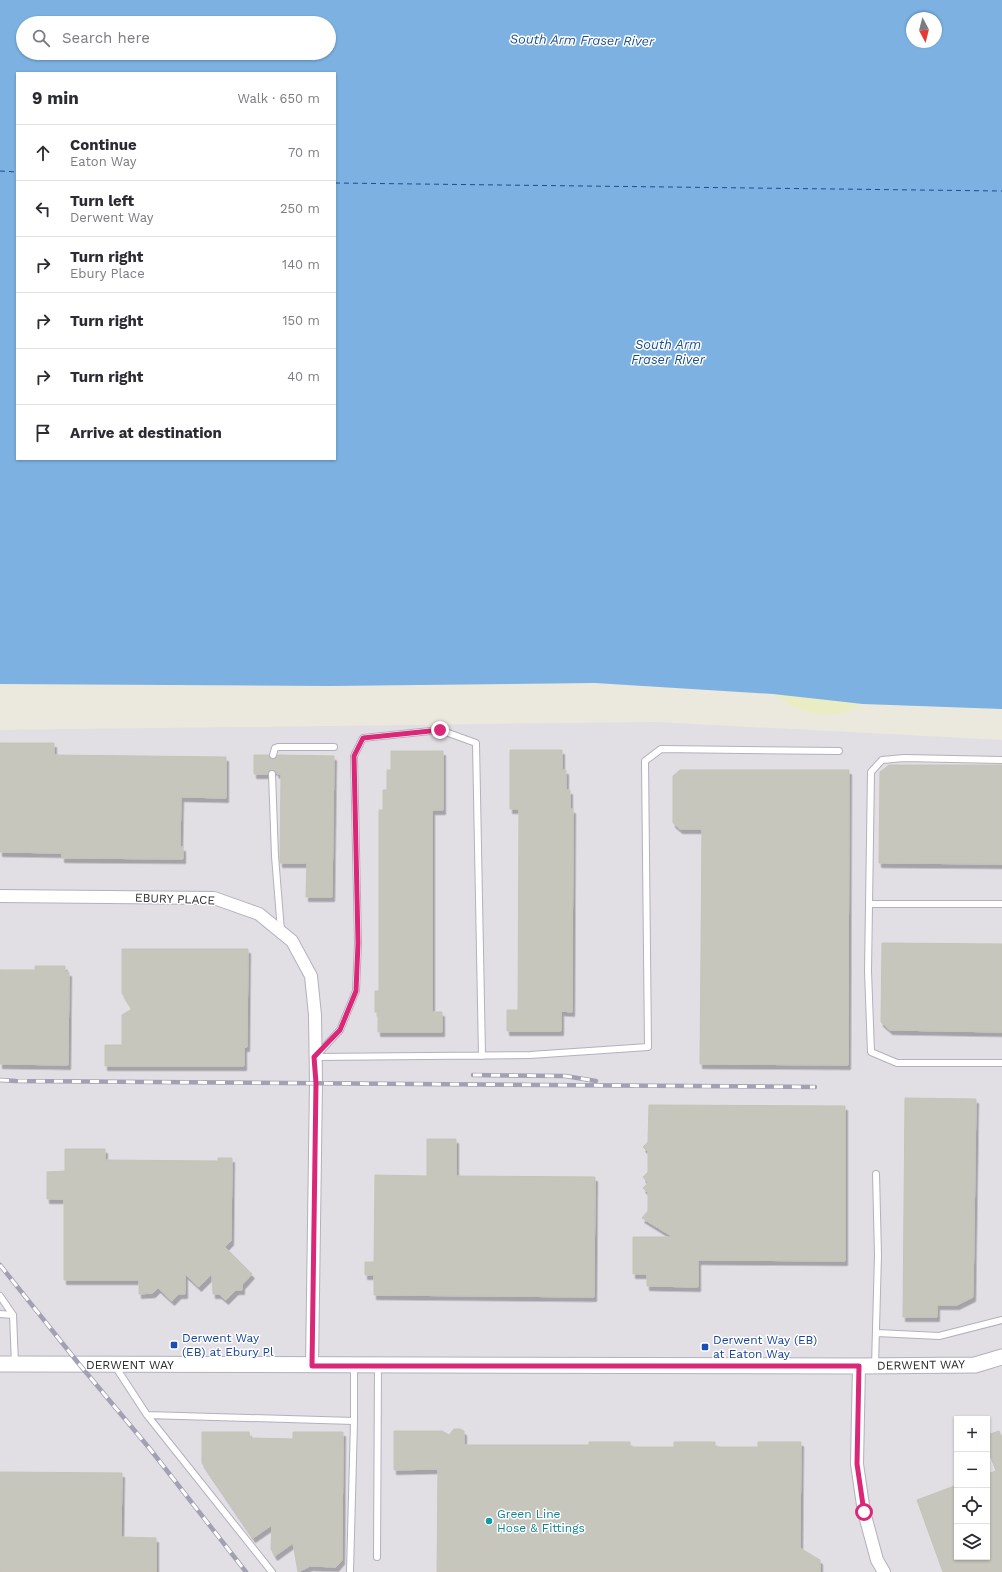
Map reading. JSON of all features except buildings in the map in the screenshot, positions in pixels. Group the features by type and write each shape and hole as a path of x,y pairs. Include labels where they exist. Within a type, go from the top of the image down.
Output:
{"street":[{"name":"EBURY PLACE","path":"0,896 214,898 259,914 292,941 310,976 315,1015 314,1057 316,1083 312,1366"},
{"name":"DERWENT WAY","path":"7,1364 312,1366 875,1366 975,1365 1002,1357"},
{"path":"859,1366 857,1464 864,1512 877,1560 884,1572"}],"lane":[{"path":"314,1057 340,1030 356,991 358,943 354,756 363,738 440,730 476,743 482,1056"},
{"path":"273,755 275,748 278,747 334,747"},
{"path":"314,1057 530,1056 648,1047 645,762 661,749 839,751"},
{"path":"1002,760 904,758 882,760 871,772 868,971 871,1052 897,1063 1002,1063"},
{"path":"272,774 275,856 281,932"},
{"path":"869,904 1002,904"},
{"path":"875,1366 877,1333 878,1209 876,1174"},
{"path":"0,1296 13,1315 7,1364"},
{"path":"0,1314 13,1315"},
{"path":"877,1333 939,1336 1002,1320"},
{"path":"114,1364 147,1415 272,1572"},
{"path":"350,1572 354,1366"},
{"path":"378,1366 378,1557"},
{"path":"147,1415 354,1421"}],"shaded area":[{"path":"655,722 1002,740 1002,1572 0,1572 0,730"}],"sand":[{"path":"773,694 871,696 864,702 848,711 830,715 811,713 798,709"}],"water":[{"name":"South Arm Fraser River","path":"0,0 1002,0 1002,709 863,704 773,694 595,683 328,686 0,684"}],"ferry route":[{"path":"0,171 16,172"},
{"path":"336,183 1002,191"}],"railway":[{"path":"473,1075 565,1076 596,1081"},
{"path":"0,1080 815,1087"},
{"path":"0,1265 79,1364 150,1449 246,1572"}],"place":[{"name":"Derwent Way (EB) at Ebury Pl","path":"174,1345"},
{"name":"Derwent Way (EB) at Eaton Way","path":"705,1347"},
{"name":"Green Line Hose & Fittings","path":"489,1521"}],"route":[{"path":"440,730 363,738 354,756 358,943 356,991 340,1030 314,1057 316,1083 312,1366 859,1366 857,1464 864,1512"}]}
